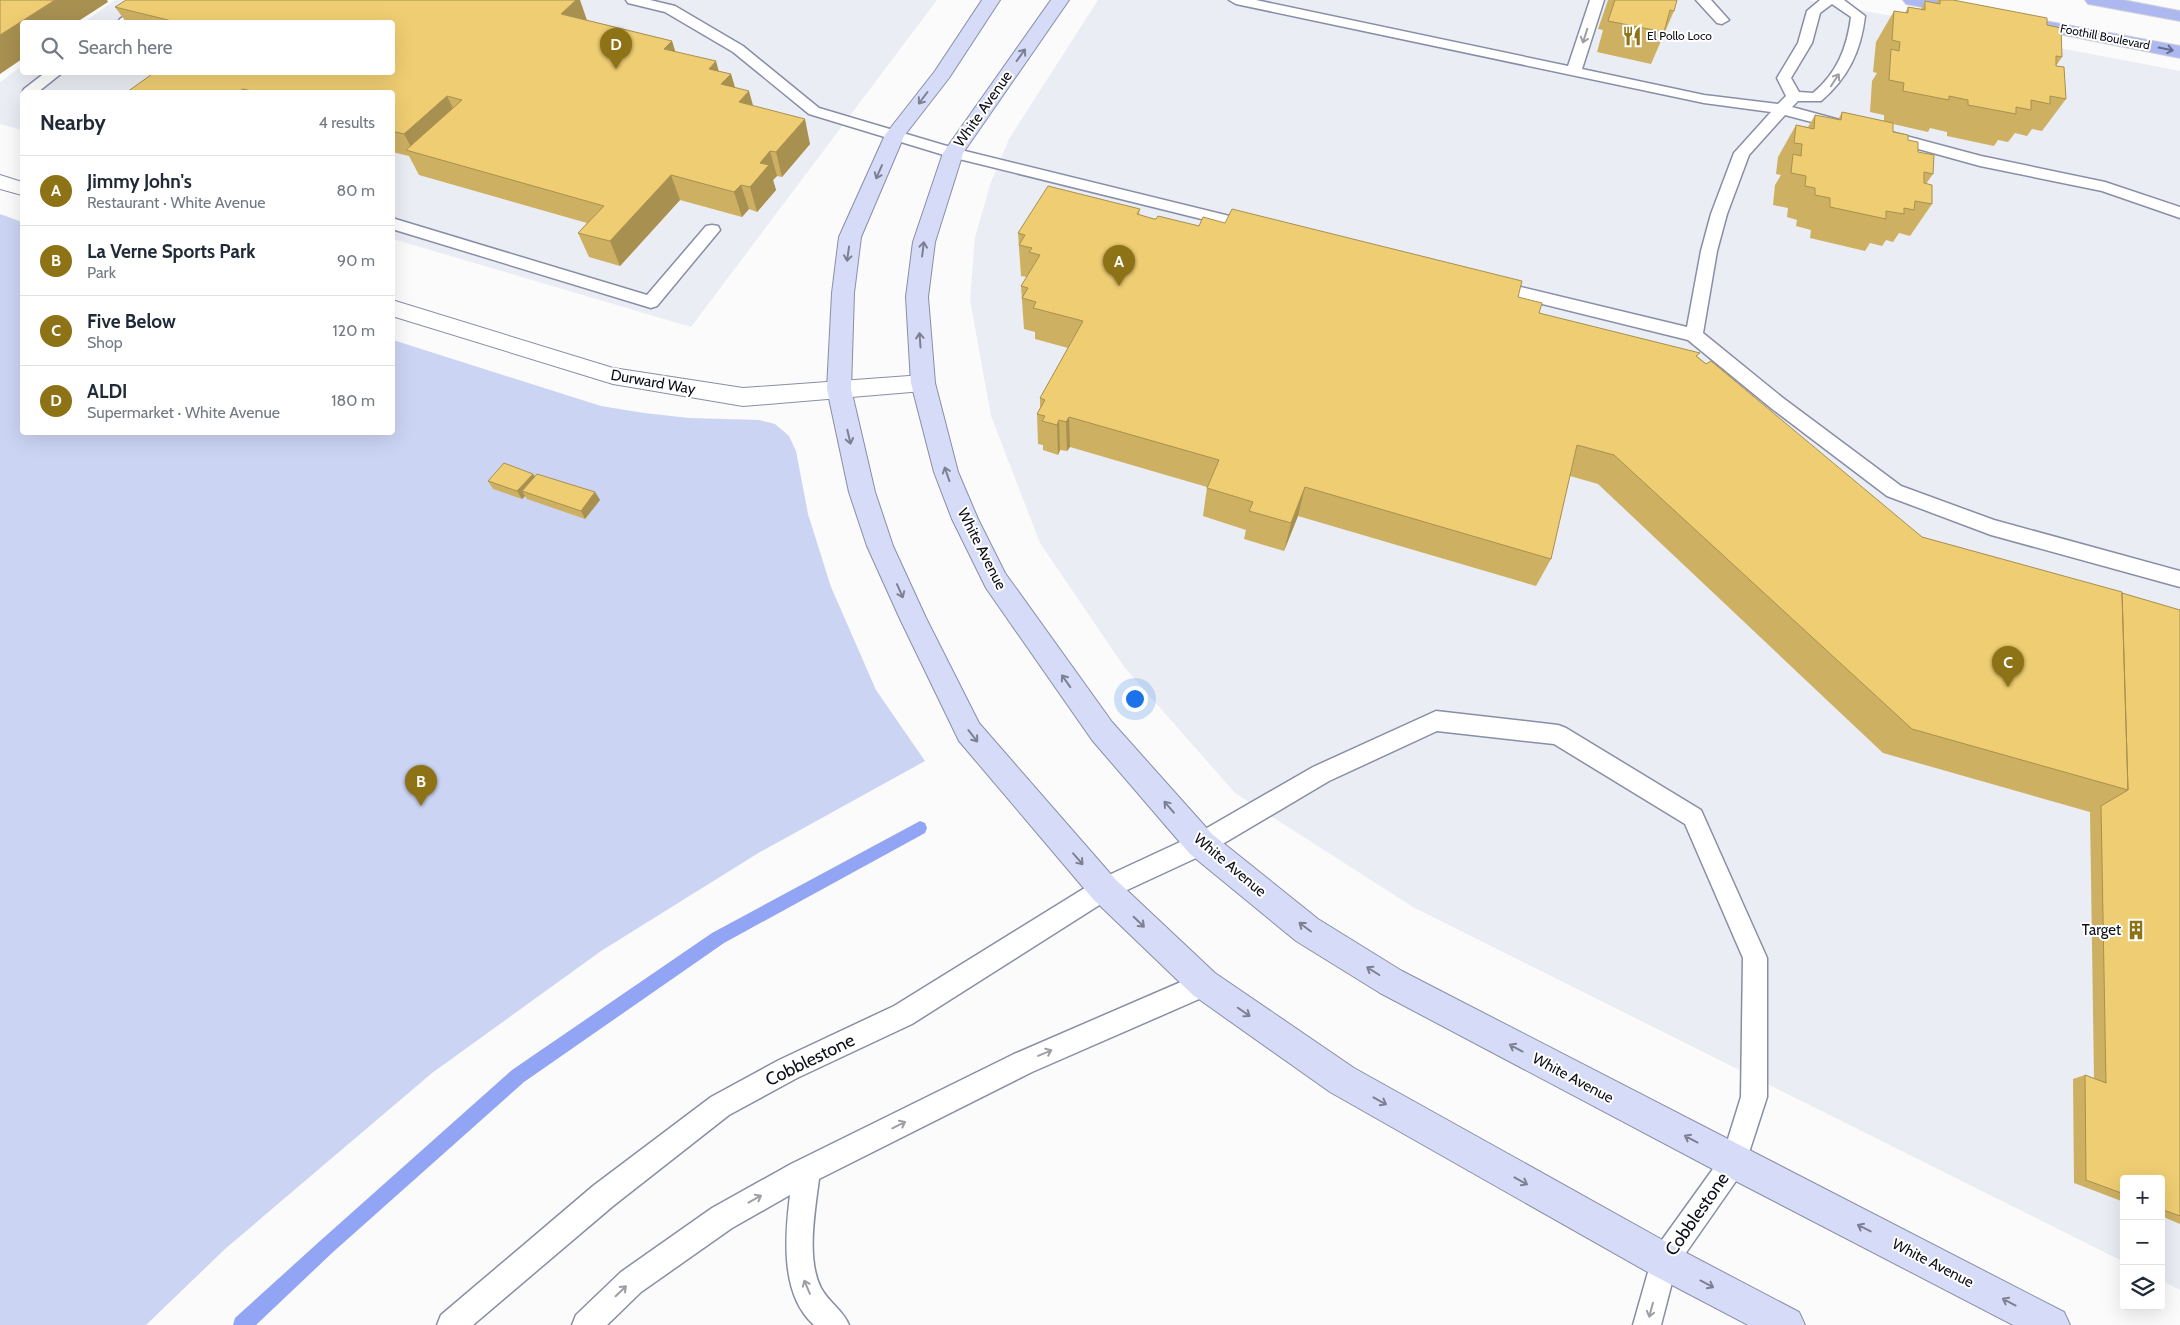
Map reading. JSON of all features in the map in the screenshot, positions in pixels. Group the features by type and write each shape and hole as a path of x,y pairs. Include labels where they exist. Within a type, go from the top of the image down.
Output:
{"main road":[{"path":"991,0 942,74 895,135 850,237 843,293 838,389 862,492 880,546 913,619 969,732 1104,889 1204,984 1342,1080 1664,1261 1786,1325"},
{"name":"White Avenue","path":"1060,0 953,152 924,242 918,297 923,383 946,472 965,519 995,580 1102,731 1201,844 1308,930 1391,982 1734,1162 2051,1325"},
{"path":"1912,0 1979,13"},
{"path":"2094,0 2180,16"},
{"name":"Foothill Boulevard","path":"2008,18 2180,52"}],"street":[{"path":"0,182 20,188"},
{"name":"Durward Way","path":"395,309 613,376 743,397 923,383"}],"lane":[{"path":"127,20 155,0"},
{"path":"633,0 670,9 738,49 774,81 814,111 953,152 1271,232"},
{"path":"1236,0 1704,99 1782,109 1856,128"},
{"path":"1574,71 1597,0"},
{"path":"1703,0 1722,20"},
{"path":"1794,96 1784,78 1805,43 1814,10 1829,0"},
{"path":"1794,96 1816,98 1831,87 1846,62 1857,33 1858,16 1834,0"},
{"path":"32,90 52,75"},
{"path":"1694,336 1709,252 1719,214 1742,153 1794,96"},
{"path":"1874,133 1980,161 2105,187 2180,213"},
{"path":"395,224 651,302 712,230"},
{"path":"1477,282 1694,336 1894,491 1991,527 2180,579"},
{"name":"Cobblestone","path":"451,1325 603,1196 720,1106 788,1069 903,1015 1104,889 1201,844 1321,774 1436,721 1558,735 1693,817 1755,958 1754,1097 1734,1162 1664,1261 1647,1325"},
{"path":"586,1325 631,1282 722,1218 806,1172 1023,1063 1204,984"},
{"path":"806,1172 800,1235 801,1273 816,1307 836,1325"}],"shaded area":[{"path":"115,0 937,0 691,327 395,240 395,90 20,90 20,129 0,124 0,82 20,67 20,75 395,75 395,20 87,20"},
{"path":"1098,0 1808,0 2180,71 2180,1290 2165,1282 2165,1175 2120,1175 2120,1260 1413,907 1235,793 1125,668 1040,543 991,416 970,300 975,237 991,182 1009,139"},
{"path":"0,214 20,221 20,435 395,435 395,341 601,406 689,418 759,420 775,424 789,436 796,451 808,514 831,587 876,690 925,761 760,852 601,951 432,1073 225,1249 146,1325 0,1325"}],"building":[{"path":"0,0 55,0 24,20 20,20 20,22 0,35"},
{"path":"126,0 576,0 561,14 672,41 664,49 716,61 709,69 731,74 721,84 749,91 739,102 805,119 776,152 770,151 760,163 769,165 750,187 741,185 734,192 671,175 610,241 578,233 604,206 406,150 462,100 447,96 404,134 395,132 395,90 130,90 151,75 395,75 395,20 168,20 115,7"},
{"path":"1615,0 1677,0 1674,11 1670,10 1664,32 1608,21"},
{"path":"1940,0 1953,0 2047,18 2047,25 2061,28 2062,57 2056,56 2056,66 2064,67 2066,99 2050,96 2050,104 2031,100 2031,110 2016,107 2016,114 1968,105 1968,100 1949,96 1949,100 1903,91 1904,83 1889,80 1891,49 1899,51 1900,42 1892,40 1894,11 1908,13 1908,7 1925,10 1925,1 1940,4"},
{"path":"1842,112 1893,123 1893,132 1908,135 1908,140 1918,142 1918,152 1934,155 1933,174 1924,172 1924,183 1932,185 1932,204 1915,201 1914,210 1904,208 1904,214 1886,211 1886,219 1830,207 1830,198 1815,195 1815,188 1805,186 1806,176 1791,173 1793,154 1801,156 1802,144 1794,143 1796,125 1814,129 1815,115 1841,120"},
{"path":"1048,186 1140,209 1137,214 1154,219 1158,216 1199,226 1203,217 1225,223 1232,209 1522,281 1518,297 1542,303 1539,313 1700,353 1696,356 1706,364 1711,361 1922,537 2122,592 2128,790 1912,729 1614,455 1577,445 1551,559 1305,487 1291,523 1249,511 1253,502 1207,488 1219,460 1069,417 1066,422 1059,420 1057,425 1042,421 1045,416 1037,414 1045,400 1040,398 1083,321 1033,308 1036,302 1022,298 1028,288 1021,286 1040,255 1029,252 1032,248 1019,245 1025,235 1018,233"},
{"path":"504,463 533,474 517,491 488,481"},
{"path":"537,474 595,492 581,511 522,491"},
{"name":"Target","path":"2122,593 2180,610 2180,1216 2165,1210 2165,1175 2120,1175 2120,1193 2086,1180 2085,1075 2106,1083 2101,806 2128,790"}],"waterway":[{"path":"242,1325 326,1247 518,1076 718,938 920,828"}],"place":[{"name":"El Pollo Loco","path":"1632,36"},
{"name":"ALDI","path":"616,69"},
{"name":"Jimmy John's","path":"1119,286"},
{"name":"Five Below","path":"2008,687"},
{"name":"La Verne Sports Park","path":"421,806"},
{"name":"Target","path":"2136,930"}]}
